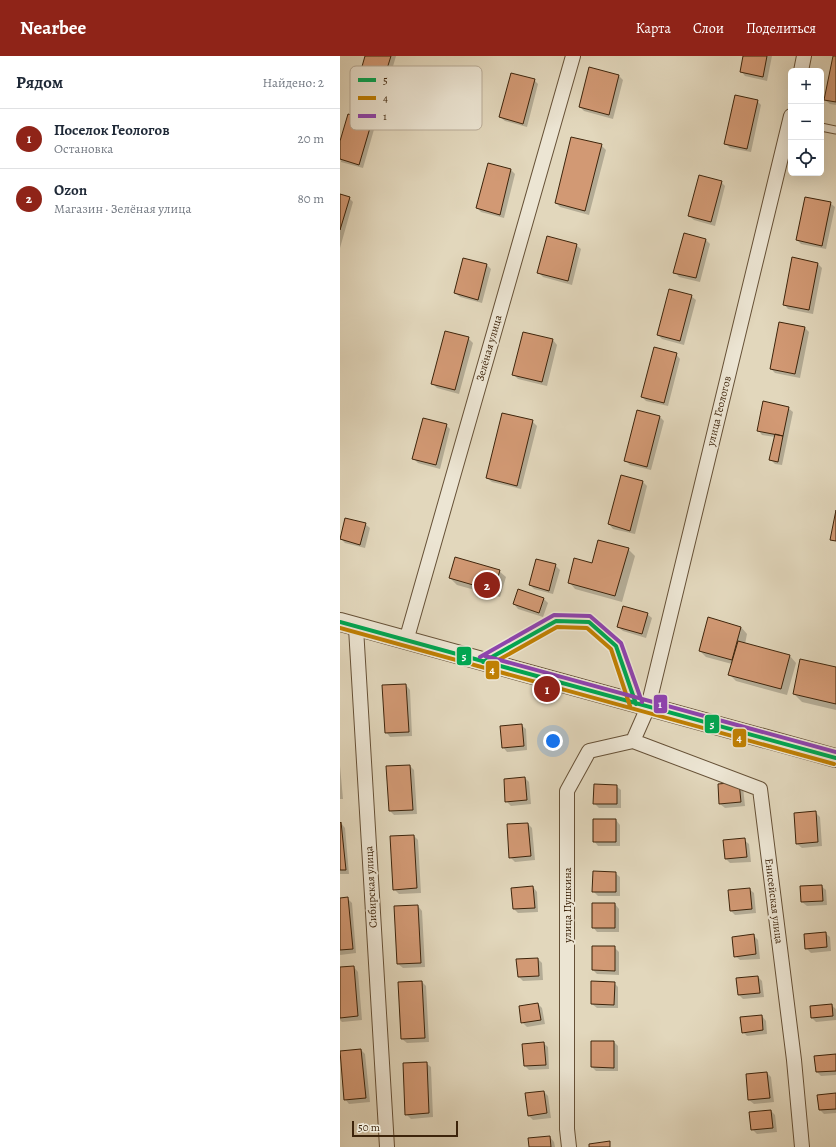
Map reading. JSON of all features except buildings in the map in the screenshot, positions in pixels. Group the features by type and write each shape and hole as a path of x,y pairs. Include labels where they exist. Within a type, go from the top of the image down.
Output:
{"street":[{"name":"Зелёная улица","path":"406,641 573,56"},
{"path":"802,68 804,56"},
{"name":"улица Геологов","path":"642,705 788,131"},
{"path":"348,625 836,758"},
{"name":"Сибирская улица","path":"348,625 387,1147"},
{"path":"633,741 642,705"},
{"name":"улица Пушкина","path":"569,1147 567,1128 567,791 589,751 633,741"},
{"name":"Енисейская улица","path":"633,741 760,789 794,1060 802,1147"}],"lane":[{"path":"824,128 836,130"},
{"path":"483,662 556,621 589,622 616,646 642,705"}],"transit line":[{"name":"1","path":"480,657 554,615 590,616 621,643 642,702"},
{"name":"5","path":"483,662 556,621 589,622 616,646 636,704"},
{"name":"5","path":"340,622 836,758"},
{"name":"4","path":"486,667 557,627 587,628 611,649 630,706"},
{"name":"4","path":"340,628 834,764"},
{"name":"1","path":"485,656 836,752"}],"place":[{"name":"Ozon","path":"487,585"},
{"name":"Поселок Геологов","path":"547,689"}]}
